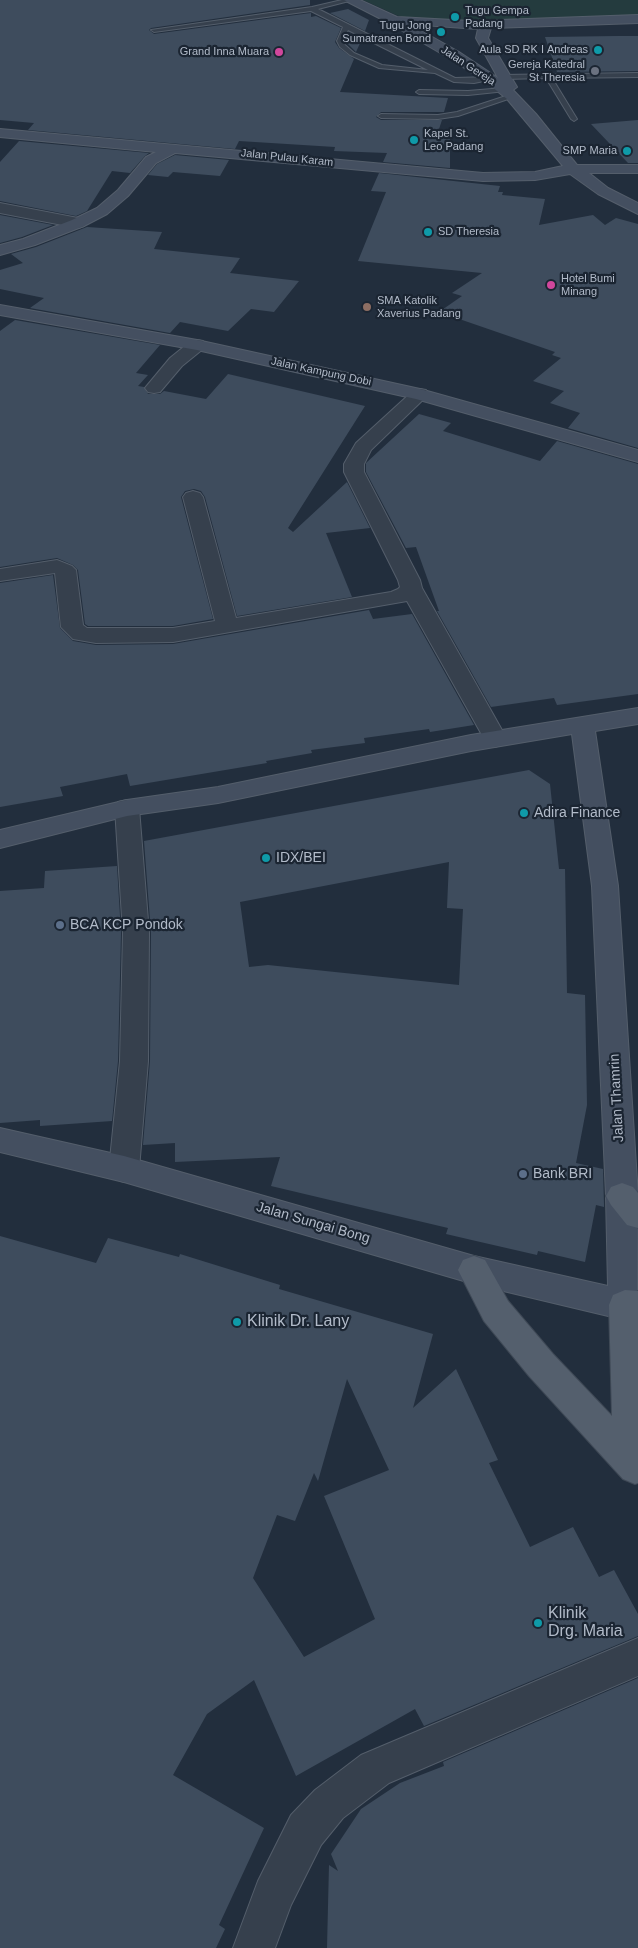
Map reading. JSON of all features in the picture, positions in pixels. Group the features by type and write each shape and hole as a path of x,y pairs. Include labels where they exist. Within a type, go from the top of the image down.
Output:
{"main road":[{"path":"474,1270 496,1311 541,1365 634,1466"},
{"name":"Jalan Thamrin","path":"632,1306 634,1466"}],"street":[{"name":"Jalan Gereja","path":"350,0 391,19 503,86 573,169 603,191 638,209"},
{"path":"391,19 434,23 486,24 638,20"},
{"path":"486,24 482,38 503,86 531,117"},
{"name":"Jalan Pulau Karam","path":"0,133 483,176 535,176 573,169 638,169"},
{"path":"0,250 29,242 102,210 122,193 151,160 174,148"},
{"path":"0,208 78,222"},
{"name":"Jalan Kampung Dobi","path":"0,310 197,345 420,394 638,456"},
{"path":"154,388 176,362 197,345"},
{"path":"420,394 362,447 354,464 354,472 409,580 411,588 495,739"},
{"path":"193,497 227,626"},
{"path":"0,575 57,566 65,570 72,627 81,634 96,636 172,636 396,598 406,594 411,588"},
{"path":"0,839 127,808 218,795 495,739 638,716"},
{"name":"Jalan Thamrin","path":"582,724 605,886 630,1206 632,1306"},
{"path":"124,1169 134,1061 136,932 127,808"},
{"name":"Jalan Sungai Bong","path":"0,1140 124,1169 474,1270 632,1306"},
{"path":"254,1948 273,1896 306,1830 330,1804 375,1769 638,1657"}],"lane":[{"path":"154,30 312,9 350,0"},
{"path":"312,9 454,80 503,86"},
{"path":"347,25 340,41 342,46 352,54 381,67 439,72"},
{"path":"548,76 574,119"},
{"path":"419,92 468,93 548,76 638,76"},
{"path":"381,116 438,117 474,110 503,86"}],"green space":[{"path":"363,0 638,0 638,17 473,24 403,18"}],"building":[{"path":"0,0 310,0 310,5 151,28 149,30 154,34 311,13 311,17 316,16 341,28 335,42 339,48 354,59 340,92 448,98 444,112 381,112 376,117 381,120 442,120 438,132 450,133 450,168 383,162 387,153 334,151 335,147 239,141 235,149 28,130 34,123 0,120"},
{"path":"348,9 369,20 365,31 330,13"},
{"path":"349,33 362,39 356,52 345,41"},
{"path":"638,36 638,71 557,72 545,37"},
{"name":"SMP Maria","path":"638,120 638,163 628,163 591,124"},
{"path":"19,141 149,153 130,173 112,171 87,211 76,216 0,201 0,162"},
{"path":"175,155 229,160 220,176 173,172 168,177 148,175 157,164"},
{"path":"379,173 500,186 498,192 503,192 502,195 545,199 539,225 593,215 605,225 616,218 638,224 638,448 568,428 580,413 550,403 564,391 533,381 561,358 552,355 555,352 439,312 462,296 452,293 482,273 358,261 386,192 371,191"},
{"path":"0,215 53,225 0,243"},
{"path":"87,227 162,232 154,249 240,258 230,273 299,281 274,312 251,309 228,331 180,322 170,333 30,308 44,298 0,289 0,270 23,263 11,254 36,247"},
{"path":"15,320 160,345 136,373 148,375 138,386 144,387 148,394 160,394 164,391 206,399 228,374 365,406 288,528 293,532 347,482 370,528 326,533 352,597 237,616 205,497 201,491 194,489 185,491 181,497 213,619 173,626 88,626 85,624 78,570 73,565 57,558 0,567 0,331"},
{"path":"419,414 451,423 443,431 540,461 557,441 638,464 638,694 557,705 554,698 491,707 437,611 439,611 416,547 406,548 366,472 366,463"},
{"path":"53,575 60,628 73,641 96,645 173,644 369,610 373,619 412,614 474,725 430,732 429,729 364,738 365,743 311,750 312,753 266,761 267,763 130,786 127,774 60,787 63,796 0,807 0,583"},
{"path":"529,770 550,784 559,869 565,869 567,993 585,995 587,1105 576,1163 603,1169 604,1207 596,1205 585,1262 538,1251 537,1255 446,1234 448,1228 271,1186 280,1157 175,1162 175,1143 143,1145 150,1061 151,933 144,841","holes":["449,862 447,908 463,909 459,985 268,965 249,967 240,902"]},
{"path":"117,866 121,933 118,1061 112,1121 40,1126 40,1120 0,1123 0,891 44,888 45,871"},
{"path":"0,1236 96,1263 108,1238 179,1257 180,1254 280,1285 279,1289 433,1334 413,1408 456,1369 498,1460 489,1463 530,1547 573,1527 599,1577 614,1570 638,1614 638,1636 424,1726 415,1709 296,1776 254,1680 207,1714 173,1775 264,1828 219,1925 225,1929 216,1948 0,1948","holes":["347,1379 389,1470 324,1496 375,1619 304,1657 253,1578 277,1515 295,1521 314,1473 318,1481"]},
{"path":"638,1678 638,1948 327,1948 329,1865 338,1871 331,1854 361,1809 400,1783 444,1766 443,1762"}],"place":[{"name":"Tugu Gempa Padang","path":"455,17"},
{"name":"Tugu Jong Sumatranen Bond","path":"441,32"},
{"name":"Aula SD RK I Andreas","path":"598,50"},
{"name":"Grand Inna Muara","path":"279,52"},
{"name":"Gereja Katedral St Theresia","path":"595,71"},
{"name":"Kapel St. Leo Padang","path":"414,140"},
{"name":"SMP Maria","path":"627,151"},
{"name":"SD Theresia","path":"428,232"},
{"name":"Hotel Bumi Minang","path":"551,285"},
{"name":"SMA Katolik Xaverius Padang","path":"367,307"},
{"name":"Adira Finance","path":"524,813"},
{"name":"IDX/BEI","path":"266,858"},
{"name":"BCA KCP Pondok","path":"60,925"},
{"name":"Bank BRI","path":"523,1174"},
{"name":"Klinik Dr. Lany","path":"237,1322"},
{"name":"Klinik Drg. Maria","path":"538,1623"}]}
